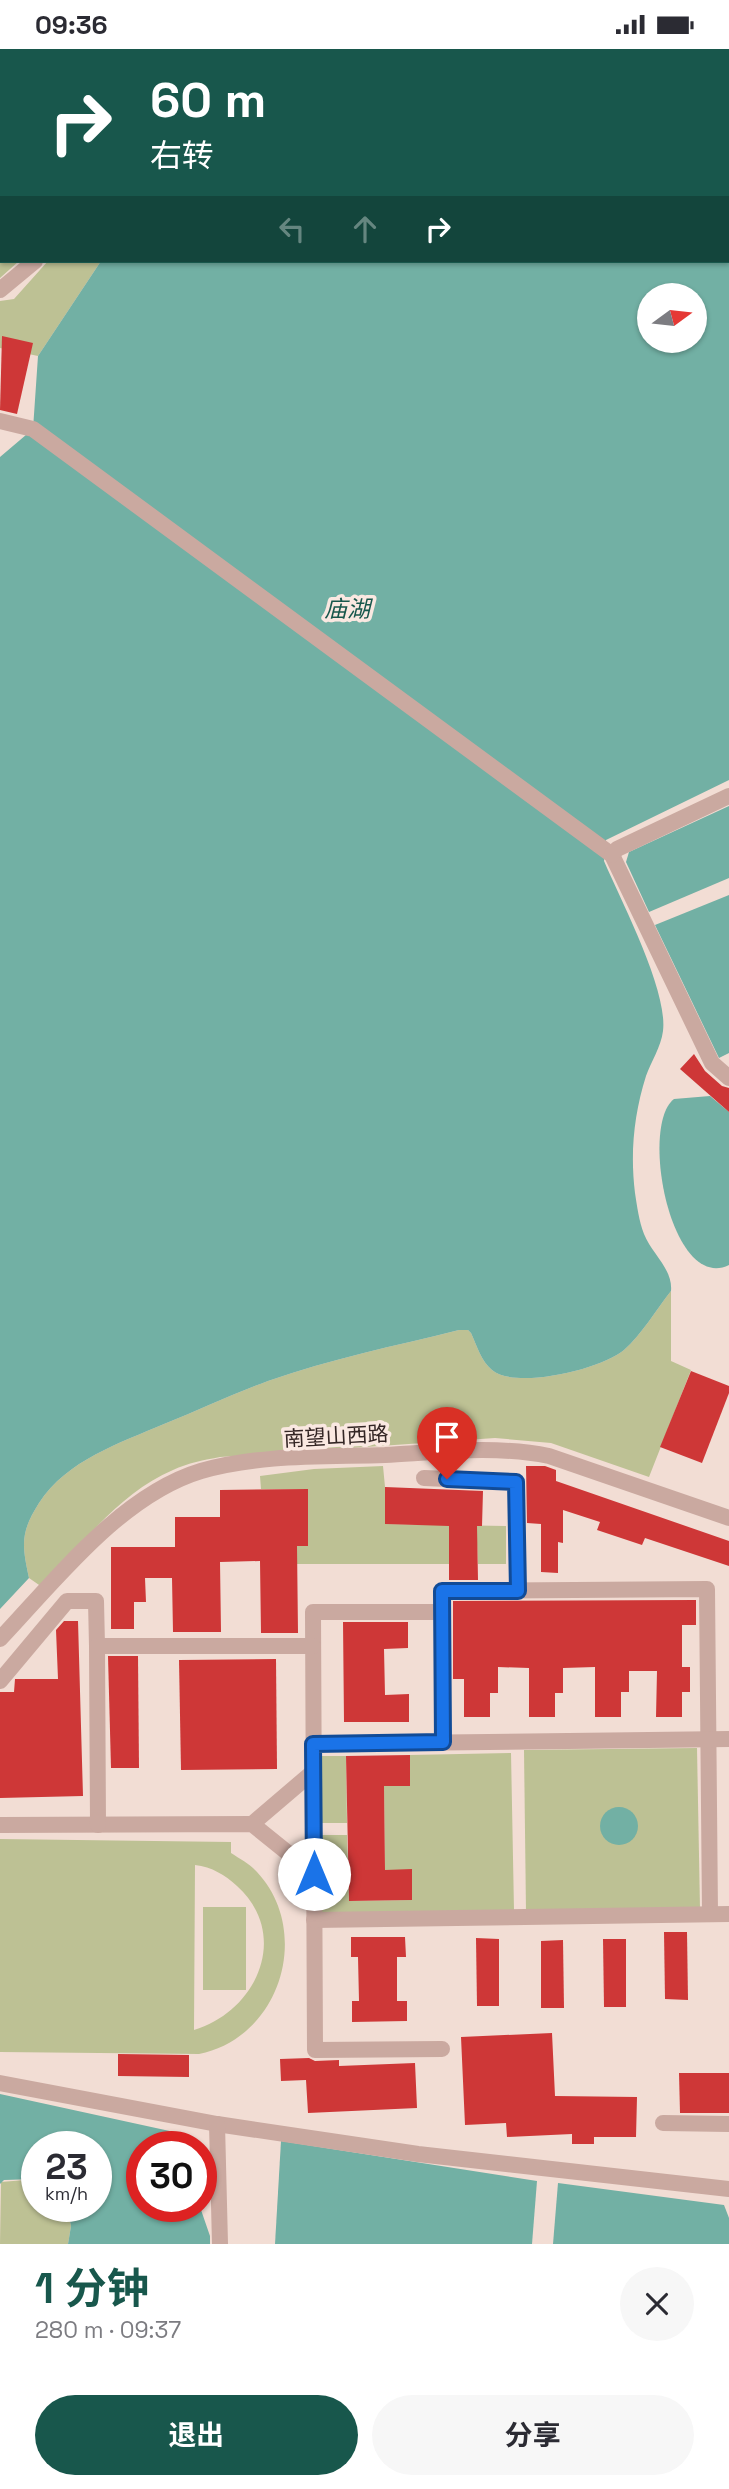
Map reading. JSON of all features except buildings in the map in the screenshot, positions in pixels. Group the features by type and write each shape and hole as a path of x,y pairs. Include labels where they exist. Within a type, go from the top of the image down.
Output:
{"street":[{"path":"0,291 34,263"},
{"path":"0,421 33,429 612,855 712,1063 729,1078"},
{"path":"612,855 617,849 729,796"},
{"name":"南望山西路","path":"0,1639 68,1567 130,1509 183,1478 223,1466 315,1457 493,1450 532,1452 729,1518"},
{"path":"424,1478 516,1482 518,1591"},
{"path":"443,1742 442,1591 707,1589 710,1914"},
{"path":"0,1681 67,1601 96,1601 98,1825"},
{"path":"442,1612 313,1612 315,2050 442,2049"},
{"path":"97,1646 313,1646"},
{"path":"313,1744 729,1739"},
{"path":"252,1824 314,1771"},
{"path":"0,1825 252,1824 314,1874"},
{"path":"314,1920 729,1914"},
{"path":"0,2083 217,2124 418,2154 729,2189"},
{"path":"663,2123 729,2124"},
{"path":"217,2124 220,2244"}],"green space":[{"path":"0,263 17,263 0,278"},
{"path":"46,263 100,263 38,356 0,348 0,301 14,299"},
{"path":"671,1291 671,1361 691,1370 649,1477 551,1443 495,1438 220,1457 184,1465 153,1480 102,1521 42,1587 29,1578 24,1539 28,1523 39,1503 64,1475 112,1446 291,1373 459,1330 468,1330 471,1333 485,1362 492,1370 504,1376 539,1377 579,1370 613,1357 631,1344"},
{"path":"383,1466 385,1524 506,1526 506,1564 478,1564 477,1543 450,1542 449,1564 297,1564 297,1546 308,1546 308,1489 261,1489 260,1476 314,1469"},
{"path":"697,1748 700,1909 526,1911 524,1750"},
{"path":"511,1753 514,1910 322,1914 320,1835 347,1835 349,1901 412,1900 412,1870 385,1870 384,1786 410,1786 410,1755"},
{"path":"319,1756 346,1756 347,1823 320,1823"},
{"path":"0,1839 231,1842 231,1853 257,1872 274,1896 283,1924 285,1952 279,1980 268,2005 250,2027 227,2044 199,2054 0,2052","holes":["195,1865 228,1878 253,1905 262,1927 264,1948 250,1989 235,2006 216,2020 194,2030"]},
{"path":"203,1907 246,1907 246,1990 203,1990"},
{"path":"21,2180 21,2222 70,2222 68,2244 0,2244 1,2182"}],"water":[{"name":"庙湖","path":"100,263 729,263 729,780 606,840 604,861 642,946 663,1014 662,1037 646,1076 639,1105 633,1163 642,1229 669,1276 671,1291 631,1344 613,1357 579,1370 539,1377 504,1376 492,1370 485,1362 471,1333 468,1330 459,1330 291,1373 112,1446 64,1475 39,1503 28,1523 24,1539 29,1578 0,1609 0,457 33,429 38,356"},
{"path":"729,806 729,878 649,912 626,862 629,852"},
{"path":"729,895 729,1053 719,1058 655,925"},
{"path":"710,1096 729,1112 729,1265 709,1267 691,1255 677,1232 667,1203 661,1171 660,1140 664,1115 674,1099"},
{"path":"619,1807 632,1813 638,1826 632,1839 619,1845 606,1839 600,1826 606,1813"},
{"path":"0,2094 170,2131 126,2131 126,2222 205,2222 210,2244 68,2244 70,2222 112,2222 112,2131 21,2131 21,2179 4,2180 0,2184"},
{"path":"281,2141 537,2181 532,2244 275,2244"},
{"path":"558,2183 724,2205 729,2218 729,2244 553,2244"}],"route":[{"path":"314,1874 313,1744 443,1742 442,1591 518,1591 516,1482 447,1479"}]}
